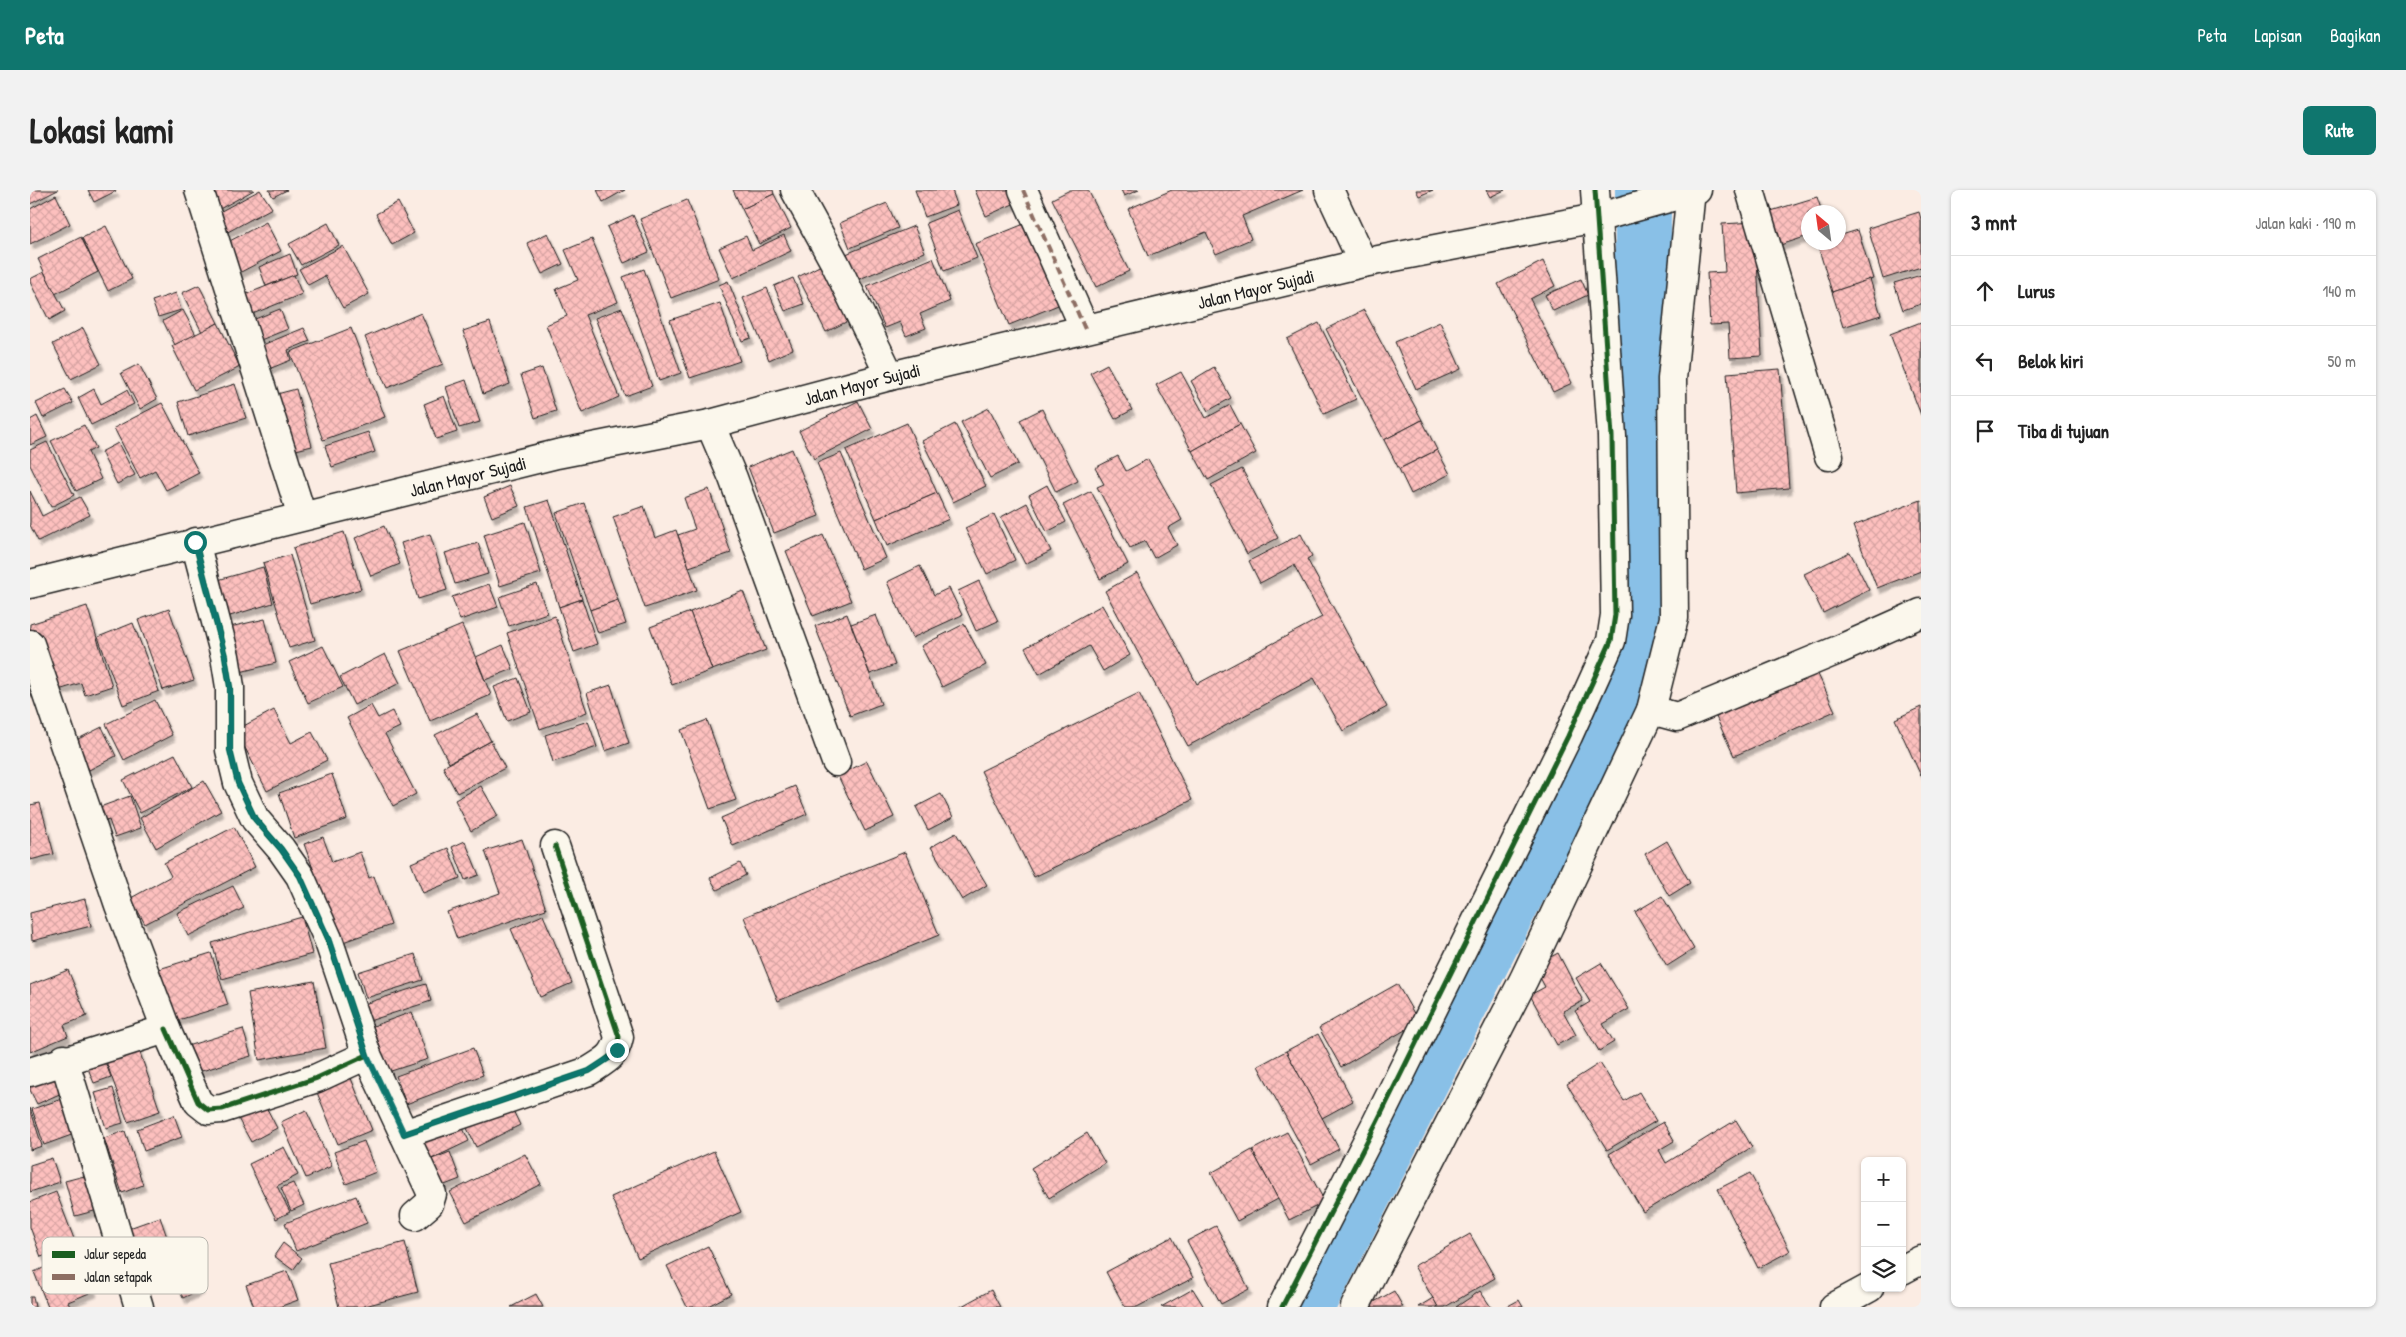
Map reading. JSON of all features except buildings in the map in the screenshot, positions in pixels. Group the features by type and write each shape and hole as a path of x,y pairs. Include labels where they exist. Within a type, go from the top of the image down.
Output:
{"main road":[{"path":"199,190 302,516"},
{"path":"795,190 835,263 890,376"},
{"path":"1023,190 1085,330"},
{"path":"1329,190 1363,263"},
{"path":"1282,1307 1377,1122 1568,736 1611,641 1615,615 1612,436 1602,216 1595,190"},
{"path":"1750,190 1829,456"},
{"path":"1355,1307 1524,980 1651,710 1674,618 1672,379 1689,191"},
{"name":"Jalan Mayor Sujadi","path":"30,584 558,454 710,424 890,376 1363,263 1602,216 1689,191"},
{"path":"710,424 733,478 836,762"},
{"path":"195,542 225,656 230,687 230,750 238,783 255,819 281,849 300,876 328,938 367,1055 432,1194 429,1204 415,1216"},
{"path":"1651,710 1677,717 1921,613"},
{"path":"30,644 119,906 166,1029 198,1102 208,1110 222,1109 308,1081 367,1055"},
{"path":"404,1134 589,1071 609,1058 617,1050 619,1036 555,846"},
{"path":"30,1072 64,1059 166,1029"},
{"path":"64,1059 118,1237"},
{"path":"1906,1268 1921,1260"},
{"path":"1834,1307 1862,1292"},
{"path":"135,1294 139,1307"}],"waterway":[{"path":"1306,1307 1642,645 1643,190"}],"marked path":[{"path":"1023,190 1085,329"}],"cycle path":[{"path":"1282,1307 1377,1122 1568,736 1611,641 1615,615 1612,436 1595,190"},
{"path":"166,1029 198,1102 208,1110 222,1109 317,1078 367,1055 328,939 300,876 281,849 255,819 238,783 230,750 230,687 225,656 195,542"},
{"path":"404,1134 589,1071 609,1057 615,1049 619,1037 555,846"}],"route":[{"path":"195,542 225,656 230,687 228,717 230,750 238,783 255,819 281,849 300,876 328,938 367,1055 404,1134 589,1071 609,1058 617,1050"}]}
